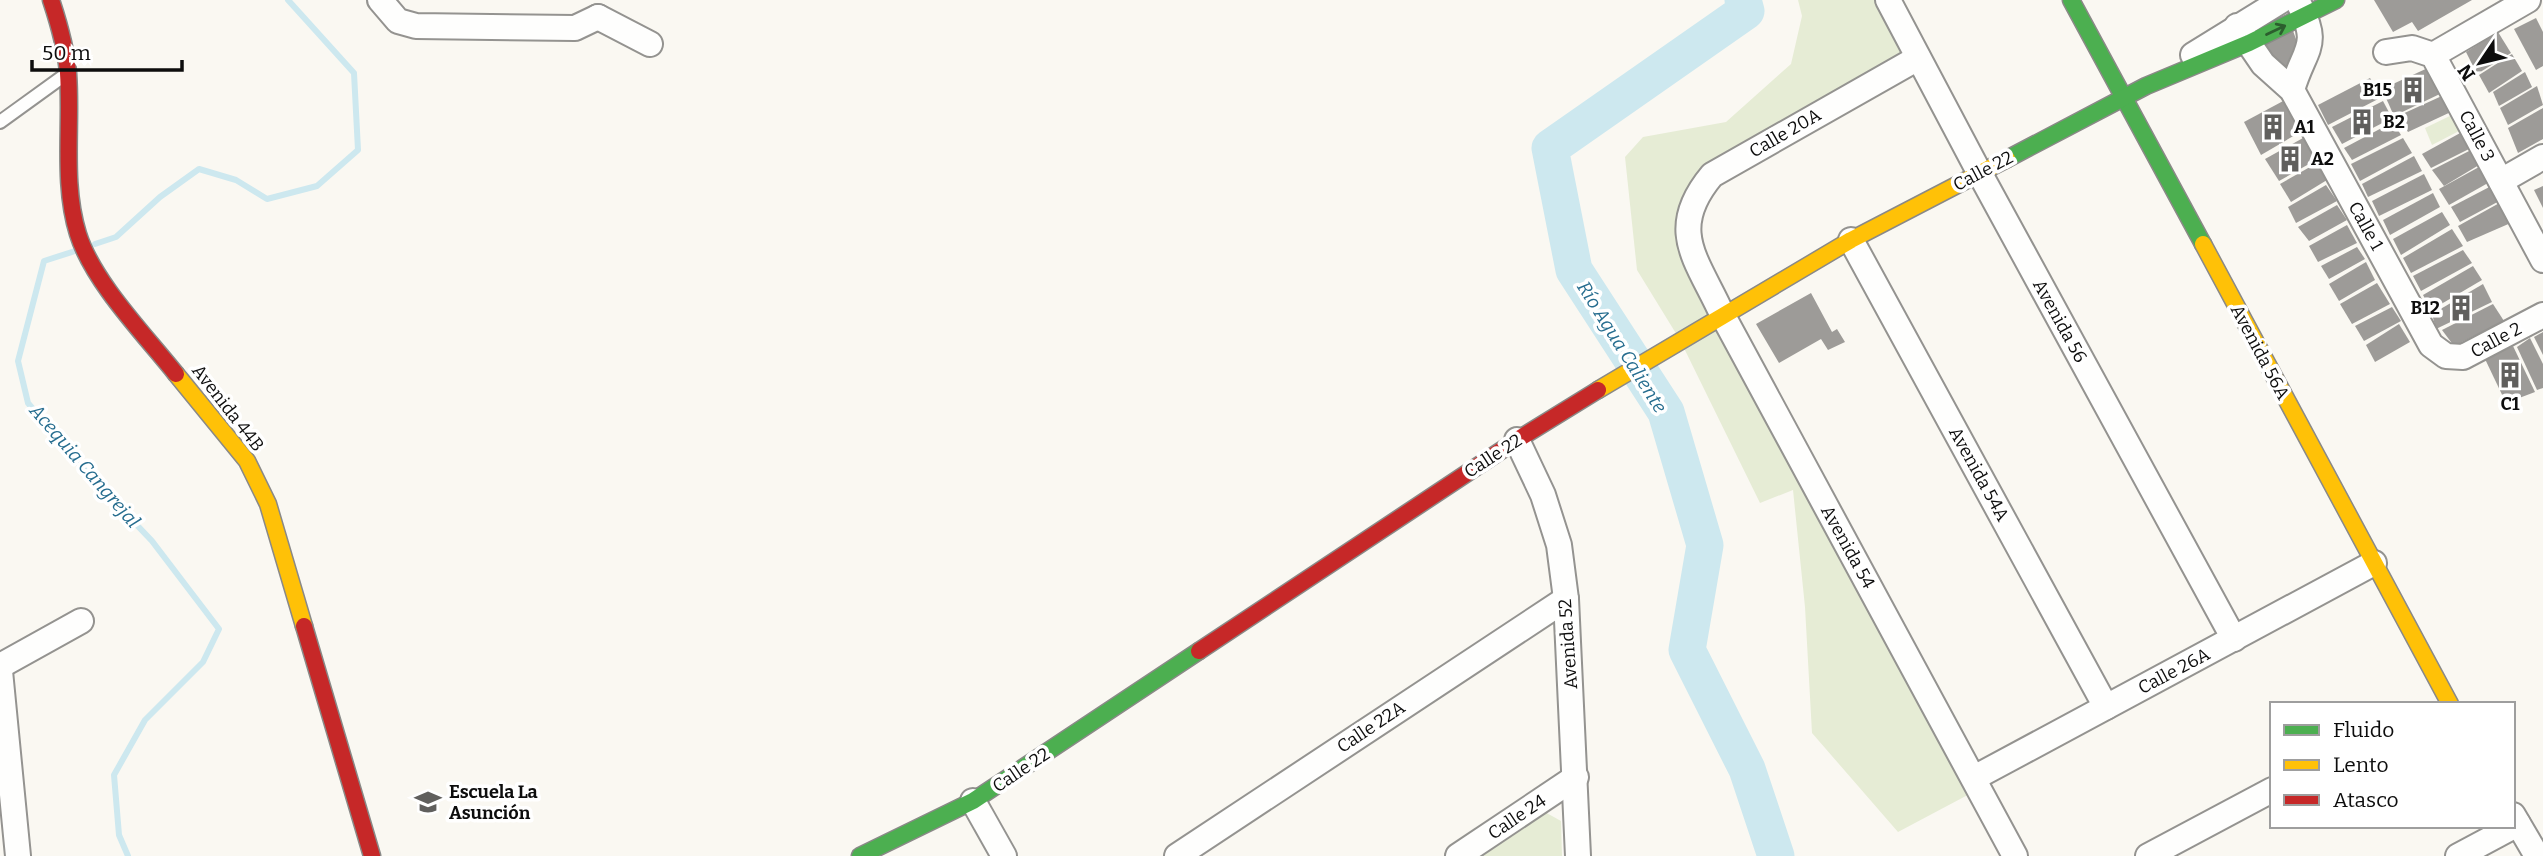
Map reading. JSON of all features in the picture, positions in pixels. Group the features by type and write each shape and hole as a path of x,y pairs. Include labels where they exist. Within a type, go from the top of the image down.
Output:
{"street":[{"name":"Avenida 44B","path":"51,0 62,33 68,73 71,198 78,235 92,265 109,291 247,461 268,504 372,856"},
{"path":"380,0 398,21 416,26 575,28 599,9 650,44"},
{"name":"Avenida 56","path":"1888,0 2234,639"},
{"name":"Avenida 56A","path":"2071,0 2374,563 2444,702"},
{"name":"Calle 22","path":"2243,34 2282,0"},
{"name":"Calle 22","path":"860,856 974,801 1517,440 1722,314 1851,240 2243,34 2301,8 2336,0"},
{"path":"2386,52 2412,48 2433,55 2528,0"},
{"path":"2292,90 2309,50 2310,25 2301,8"},
{"name":"Calle 1","path":"2243,34 2263,64 2292,90 2431,345 2446,356"},
{"name":"Calle 3","path":"2433,55 2543,260"},
{"name":"Calle 20A","path":"1686,236 1691,205 1712,175 1918,58"},
{"path":"2501,181 2543,157"},
{"name":"Avenida 54","path":"1686,236 1722,314 2015,856"},
{"name":"Avenida 54A","path":"1851,240 2106,708"},
{"name":"Calle 2","path":"2446,356 2463,357 2543,315"},
{"name":"Avenida 52","path":"1517,440 1552,520 1566,599 1578,856"},
{"name":"Calle 26A","path":"1973,778 2374,563"},
{"name":"Calle 22A","path":"1177,856 1566,599"},
{"path":"0,666 81,621"},
{"path":"0,671 18,856"},
{"name":"Calle 24","path":"1458,856 1576,777"},
{"path":"2148,856 2270,791"},
{"path":"974,801 1004,856"},
{"path":"2516,819 2537,856"},
{"path":"2458,856 2502,828"}],"lane":[{"path":"0,122 68,73"}],"green space":[{"path":"1798,0 1888,0 1918,58 1712,175 1687,221 1979,789 1898,832 1812,733 1805,607 1793,490 1760,503 1680,340 1637,270 1625,157 1643,137 1726,122 1791,64 1802,16"},
{"path":"2454,114 2461,130 2432,145 2425,128"},
{"path":"1543,811 1561,821 1562,856 1482,856"}],"building":[{"path":"2374,0 2472,0 2418,31 2412,22 2393,32"},
{"path":"2536,18 2543,32 2543,66 2536,70 2514,29"},
{"path":"2292,28 2302,56 2278,71 2261,43"},
{"path":"2498,32 2511,53 2477,74 2466,52"},
{"path":"2512,54 2522,71 2489,93 2479,75"},
{"name":"B15","path":"2430,67 2444,92 2394,116 2382,89"},
{"path":"2525,72 2532,87 2499,106 2493,92"},
{"path":"2370,78 2382,97 2328,125 2318,105"},
{"path":"2537,86 2543,105 2508,125 2500,108"},
{"path":"2444,95 2453,111 2408,132 2398,116"},
{"name":"A1","path":"2285,100 2302,131 2261,155 2244,122"},
{"name":"B2","path":"2383,101 2392,118 2342,144 2332,127"},
{"path":"2543,108 2543,139 2518,153 2508,128"},
{"path":"2393,122 2401,135 2352,160 2344,148"},
{"path":"2462,132 2471,148 2431,168 2422,154"},
{"name":"A2","path":"2303,138 2316,160 2279,181 2265,159"},
{"path":"2403,138 2412,153 2360,181 2351,164"},
{"path":"2471,150 2479,165 2444,186 2432,170"},
{"path":"2414,156 2422,171 2368,197 2362,184"},
{"path":"2317,163 2327,180 2291,202 2280,184"},
{"path":"2479,167 2488,183 2449,205 2439,189"},
{"path":"2424,174 2432,190 2379,216 2372,201"},
{"path":"2497,183 2505,198 2460,222 2451,207"},
{"path":"2326,185 2337,201 2296,223 2288,207"},
{"path":"2543,186 2543,208 2534,190"},
{"path":"2433,193 2440,207 2390,235 2383,220"},
{"path":"2503,201 2513,222 2467,242 2458,226"},
{"path":"2337,205 2347,220 2309,241 2298,227"},
{"path":"2442,212 2450,225 2401,255 2393,239"},
{"path":"2347,225 2357,243 2318,262 2309,246"},
{"path":"2452,229 2463,246 2411,273 2403,258"},
{"path":"2357,247 2365,259 2329,279 2321,266"},
{"path":"2463,250 2472,263 2421,291 2413,276"},
{"path":"2366,262 2375,280 2339,301 2329,284"},
{"path":"2473,266 2482,280 2431,310 2423,295"},
{"path":"2377,283 2390,304 2352,324 2340,304"},
{"name":"B12","path":"2483,284 2492,302 2436,329 2432,314"},
{"path":"1811,293 1832,332 1837,329 1845,342 1828,350 1821,339 1779,363 1756,324"},
{"path":"2493,304 2504,321 2454,346 2442,330"},
{"path":"2392,307 2401,321 2364,341 2355,326"},
{"path":"2399,324 2410,342 2375,362 2366,345"},
{"path":"2543,332 2543,355 2534,337"},
{"path":"2530,338 2543,364 2543,388 2537,390 2517,347"},
{"name":"C1","path":"2513,346 2535,392 2506,403 2485,359"}],"waterway":[{"name":"Acequia Cangrejal","path":"95,244 116,237 160,197 199,169 236,180 267,199 317,186 358,150 354,73 288,0"},
{"name":"Río Agua Caliente","path":"1743,0 1746,11 1550,148 1574,270 1666,412 1705,545 1687,650 1747,769 1776,856"},
{"name":"Acequia Cangrejal","path":"75,251 44,261 18,361 28,403 79,464 152,541 219,629 203,662 145,720 114,775 119,835 128,856"}],"traffic: fast":[{"path":"2071,0 2203,244"},
{"path":"2007,159 2146,86 2249,43 2336,0"},
{"path":"860,856 973,801 1199,651"}],"traffic: slow":[{"path":"1598,390 1851,240 2007,159"},
{"path":"2203,244 2449,702"},
{"path":"176,374 247,461 268,504 304,626"}],"traffic: jam":[{"path":"51,0 67,64 70,195 78,234 95,271 107,289 176,374"},
{"path":"1199,651 1517,440 1598,390"},
{"path":"304,626 372,856"}],"place":[{"name":"B15","path":"2413,90"},
{"name":"B2","path":"2362,122"},
{"name":"A1","path":"2273,127"},
{"name":"A2","path":"2290,159"},
{"name":"B12","path":"2461,308"},
{"name":"C1","path":"2510,375"},
{"name":"Escuela La Asunción","path":"428,802"}]}
